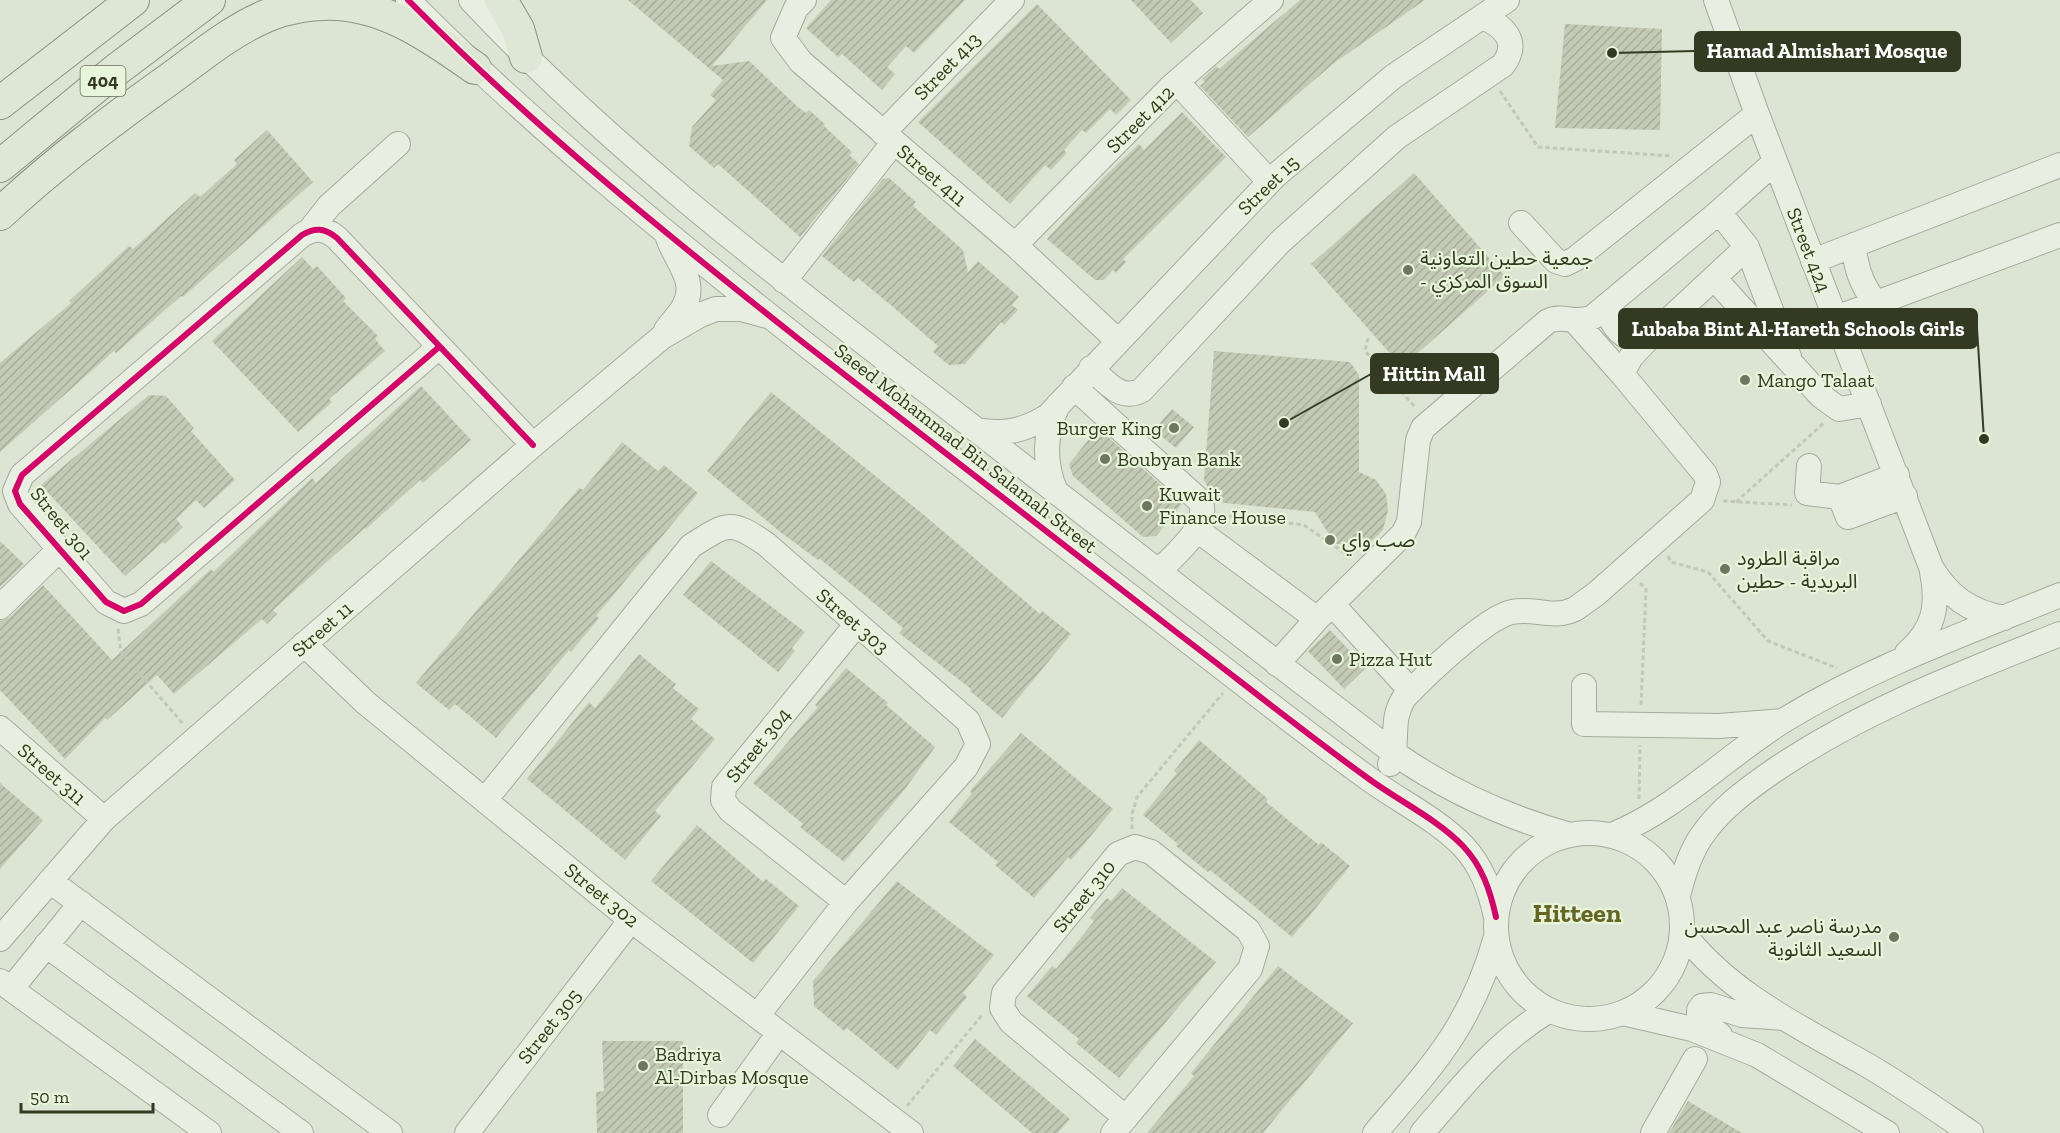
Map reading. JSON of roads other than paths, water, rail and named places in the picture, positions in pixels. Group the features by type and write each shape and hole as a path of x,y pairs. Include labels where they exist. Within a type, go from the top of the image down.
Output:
{"main road":[{"path":"84,36 114,0"},
{"name":"404","path":"0,104 84,36 133,0"},
{"path":"0,148 148,30 180,0"},
{"name":"404","path":"0,166 90,91 209,0"},
{"path":"501,0 518,29 526,57"},
{"path":"0,214 74,150 153,90 236,32 285,10 337,4 387,16 418,30 475,68"}],"street":[{"name":"Saeed Mohammad Bin Salamah Street","path":"408,0 475,68 667,234 1236,678 1370,780 1462,845 1484,878 1496,927"},
{"name":"Saeed Mohammad Bin Salamah Street","path":"471,0 526,57 632,154 784,281 1394,753 1418,770 1476,802 1507,815 1570,835"},
{"name":"Street 411","path":"804,0 796,8 783,38 801,62 1015,245 1117,340"},
{"name":"Street 413","path":"784,281 888,138 1012,0"},
{"name":"Street 412","path":"1015,245 1177,82 1271,0"},
{"name":"Street 15","path":"976,430 1006,432 1035,424 1058,405 1269,181 1394,76 1507,0"},
{"name":"Street 424","path":"1716,0 1775,162 1931,567 1936,604 1934,614 1926,633 1899,660"},
{"path":"1091,368 1125,394 1133,396 1142,390 1280,242 1398,137 1503,65 1512,50 1504,31 1483,17"},
{"path":"1177,82 1269,181"},
{"path":"1521,223 1556,261 1565,264 1575,260 1757,114"},
{"name":"Street 301","path":"398,144 329,206 310,230 22,475 15,491 20,504 106,602 124,611 141,604 439,347"},
{"path":"1277,664 1324,611 1403,534 1409,522 1418,440 1423,428 1548,321 1563,318 1575,321 1586,320 1606,306 1775,162"},
{"path":"1813,261 2060,165"},
{"path":"1719,212 1747,248 1789,357"},
{"path":"310,230 329,232 337,238 533,445"},
{"name":"Street 11","path":"662,337 683,307 689,289 686,274 667,234"},
{"path":"1836,318 2060,235"},
{"path":"1854,245 1855,264 1867,292 1877,304"},
{"path":"1623,374 1631,357 1645,342 1747,248"},
{"path":"1714,278 1830,402 1869,404"},
{"path":"1606,306 1612,323 1620,334 1630,340 1645,342"},
{"name":"Street 11","path":"0,939 104,819 533,445 662,337 692,319 716,309 741,309 772,317"},
{"path":"1370,780 1388,769 1394,753 1396,714 1411,691 1487,623 1513,611 1562,615 1596,594 1702,500 1708,482 1705,474 1623,374 1575,321"},
{"path":"1830,402 1858,376"},
{"path":"1074,387 1197,496 1200,521 1160,570"},
{"name":"Street 15","path":"1056,492 1047,468 1046,442 1058,405"},
{"path":"1809,466 1808,493 1844,507 1901,485"},
{"path":"1200,521 1324,611 1411,691"},
{"name":"Street 303","path":"485,800 691,546 722,526 743,528 766,544 968,721 978,744 966,768 846,902 757,1016"},
{"path":"0,607 60,549"},
{"name":"Street 424","path":"1931,567 1949,592 1961,602 1974,610 2004,618"},
{"path":"1612,836 1638,825 1783,721 1862,678 1899,660 2060,595"},
{"name":"Street 304","path":"846,902 730,810 723,800 724,787 856,625"},
{"path":"1678,896 1693,850 1713,821 1726,807 1772,772 1818,742 1875,711 2060,634"},
{"name":"Street 302","path":"304,644 366,703 631,920 905,1130"},
{"path":"1584,686 1584,724 1640,727 1719,726 1783,721"},
{"path":"1719,726 1724,733 1728,749 1723,765"},
{"name":"Street 311","path":"1,731 104,819"},
{"path":"1760,738 1760,759 1772,772"},
{"path":"1375,1133 1439,1057 1464,1021 1483,980 1504,888 1520,864 1542,845 1570,835 1591,833 1612,836 1638,846 1653,858 1670,879 1678,896 1682,932 1676,959 1663,983 1643,1002 1623,1013 1584,1020 1548,1011 1523,993 1512,980 1502,962 1496,927"},
{"name":"Street 310","path":"1135,847 1152,852 1248,930 1257,946 1250,969 1119,1125 1011,1022 1002,1008 1004,993 1118,854 1135,847"},
{"path":"50,881 390,1133"},
{"path":"81,903 46,945 5,985 209,1133"},
{"name":"Street 305","path":"468,1132 631,920"},
{"path":"1682,932 1719,973 1783,1018 1870,1067 1971,1133"},
{"path":"46,945 301,1133"},
{"path":"1730,1043 1699,1018 1699,1010 1702,1006 1711,1005 1742,1015 1783,1018"},
{"path":"1422,1133 1491,1053 1518,1030 1548,1011"},
{"path":"1623,1013 1674,1023 1730,1043 1778,1066 1887,1133"},
{"path":"720,1114 779,1033"},
{"path":"1653,1133 1695,1059"}],"place":[{"name":"Hamad Almishari Mosque","path":"1612,53"},
{"name":"جمعية حطين التعاونية - السوق المركزي","path":"1408,270"},
{"name":"Mango Talaat","path":"1745,380"},
{"name":"Hittin Mall","path":"1284,423"},
{"name":"Burger King","path":"1174,428"},
{"name":"Lubaba Bint Al-Hareth Schools Girls","path":"1984,439"},
{"name":"Boubyan Bank","path":"1105,459"},
{"name":"Kuwait Finance House","path":"1147,506"},
{"name":"صب واي","path":"1330,540"},
{"name":"مراقبة الطرود البريدية - حطين","path":"1725,569"},
{"name":"Pizza Hut","path":"1337,659"},
{"name":"مدرسة ناصر عبد المحسن السعيد الثانوية","path":"1894,937"},
{"name":"Badriya Al-Dirbas Mosque","path":"643,1066"}],"district":[{"name":"Hitteen","path":"1577,913"}]}
